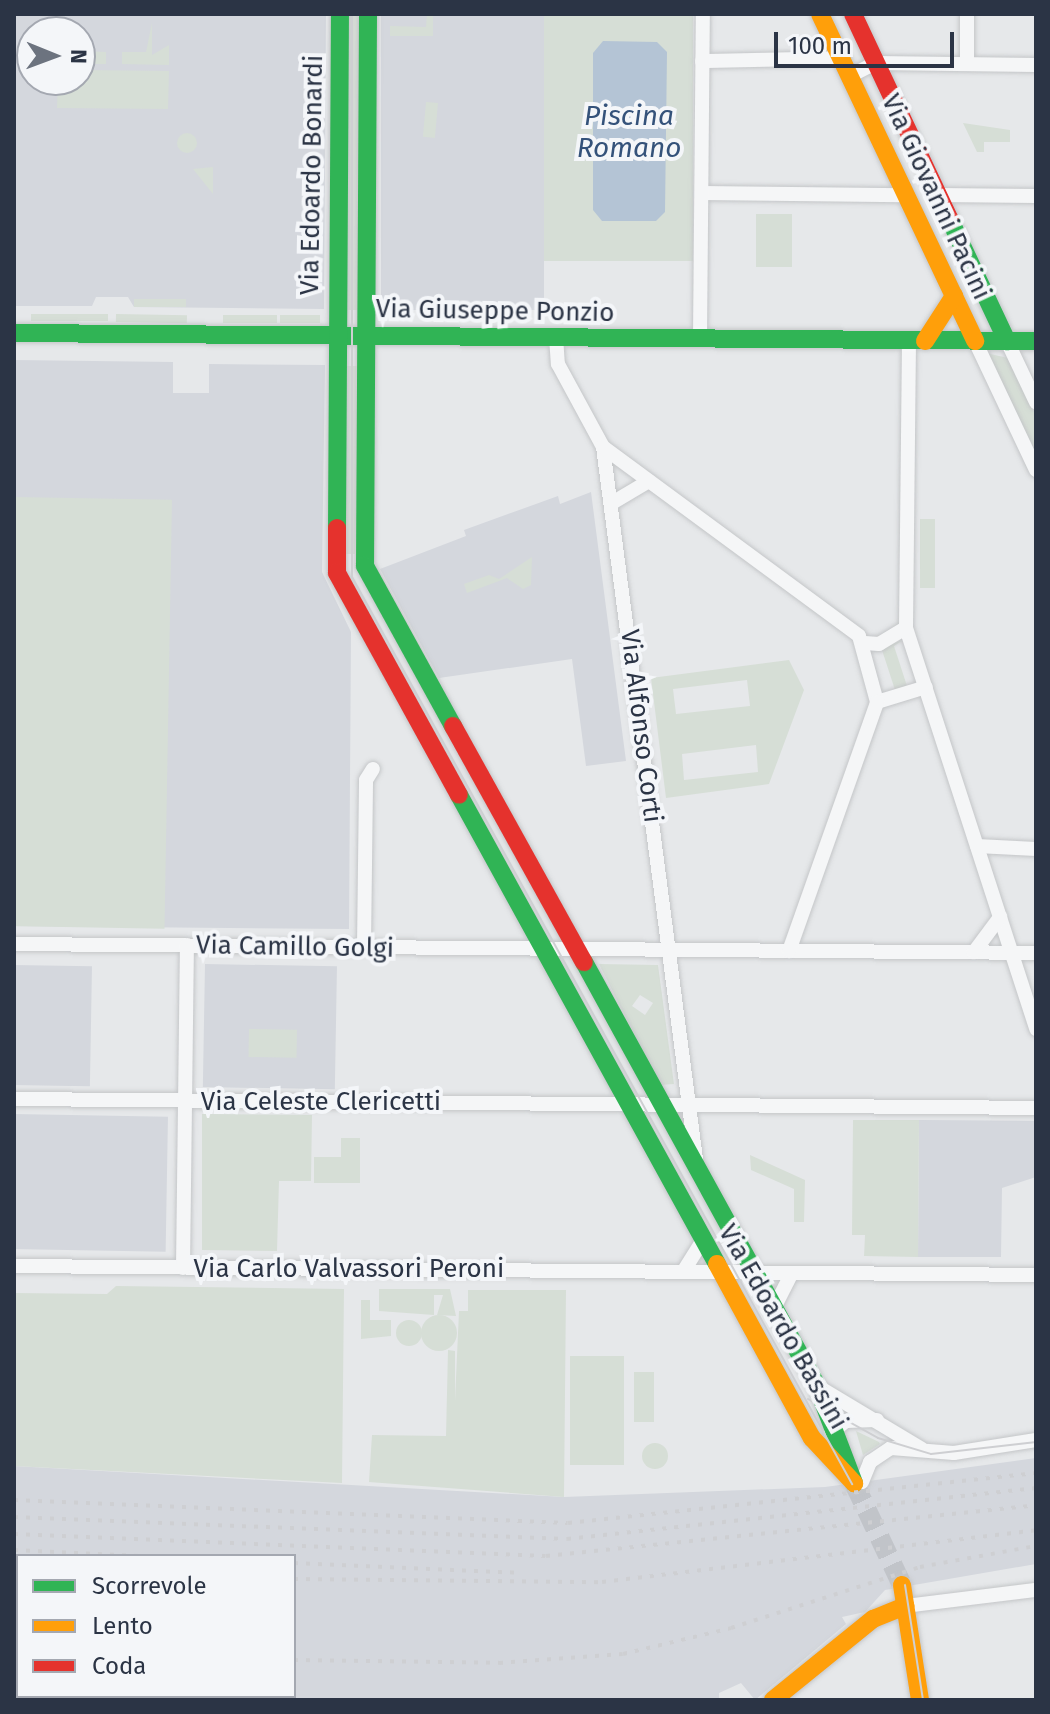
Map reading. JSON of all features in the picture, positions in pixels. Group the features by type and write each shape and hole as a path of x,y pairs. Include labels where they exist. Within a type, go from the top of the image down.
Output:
{"street":[{"name":"Via Edoardo Bonardi","path":"337,336 340,14"},
{"name":"Via Edoardo Bonardi","path":"366,335 368,14"},
{"path":"700,338 703,14"},
{"name":"Via Giovanni Pacini","path":"820,14 1036,470"},
{"name":"Via Giovanni Pacini","path":"853,14 1036,402"},
{"path":"967,14 967,64"},
{"path":"702,61 841,58"},
{"path":"876,63 1036,65"},
{"name":"Via Giovanni Pacini","path":"850,76 876,63"},
{"path":"702,193 905,195"},
{"path":"938,195 1036,196"},
{"path":"954,296 917,341 906,628 1036,1029"},
{"name":"Via Giuseppe Ponzio","path":"14,333 975,341"},
{"name":"Via Edoardo Bassini","path":"337,336 337,573 396,688 721,1272 824,1450 854,1483 837,1425 817,1386 365,566 366,335"},
{"name":"Via Alfonso Corti","path":"556,337 557,362 603,447 669,950"},
{"name":"Via Giovanni Pacini","path":"975,341 1007,341"},
{"path":"1007,341 1036,341"},
{"path":"1027,383 1036,366"},
{"path":"603,447 865,643 879,644 906,628"},
{"path":"612,503 649,481"},
{"path":"337,573 365,566"},
{"path":"789,951 877,702 865,643"},
{"path":"396,688 423,675"},
{"path":"877,702 926,687"},
{"path":"364,947 366,775 373,769"},
{"path":"977,846 1036,849"},
{"path":"974,952 1000,917"},
{"name":"Via Camillo Golgi","path":"14,944 576,949"},
{"path":"183,1268 187,945"},
{"path":"576,949 1036,953"},
{"name":"Via Edoardo Bassini","path":"669,950 697,1168"},
{"name":"Via Celeste Clericetti","path":"14,1099 628,1104"},
{"path":"628,1104 1036,1108"},
{"path":"683,1272 703,1240"},
{"name":"Via Carlo Valvassori Peroni","path":"14,1266 1036,1275"},
{"name":"Via Edoardo Bassini","path":"774,1308 792,1273"},
{"path":"817,1386 881,1420 922,1449"},
{"path":"824,1450 837,1425 881,1420"},
{"path":"862,1482 882,1451 922,1449 954,1453 1036,1440"},
{"path":"902,1585 920,1700"},
{"path":"773,1700 873,1619 905,1606 1036,1590"}],"shaded area":[{"path":"14,14 326,14 324,309 134,307 128,297 96,297 92,306 14,306"},
{"path":"347,14 364,14 364,310 347,310"},
{"path":"381,14 544,14 544,310 381,310"},
{"path":"427,14 433,14 433,36 390,36 390,26 426,27"},
{"name":"Piscina Romano","path":"544,14 693,14 693,261 544,261"},
{"path":"152,23 152,55 169,45 169,65 122,64 122,52 146,52"},
{"path":"96,52 106,52 106,64 96,64"},
{"path":"96,70 169,71 168,109 57,108 57,96 96,96"},
{"path":"426,102 438,103 435,138 423,137"},
{"path":"963,123 1010,130 1010,142 984,142 984,152 977,152"},
{"path":"187,133 194,136 197,143 194,150 187,153 180,150 177,143 180,136"},
{"path":"213,167 213,194 193,169"},
{"path":"756,214 792,214 792,267 756,267"},
{"path":"134,299 186,299 186,307 134,307"},
{"path":"31,314 108,314 108,321 31,321"},
{"path":"116,314 187,315 187,323 116,322"},
{"path":"223,315 277,315 277,323 223,323"},
{"path":"280,315 320,315 320,323 280,323"},
{"path":"986,353 1008,358 1036,416 1036,459"},
{"path":"14,360 173,362 173,393 209,393 209,364 325,365 322,572 351,632 349,929 14,926"},
{"path":"343,366 361,366 355,554 346,554"},
{"path":"591,492 626,761 586,766 572,659 439,678 380,569 466,536 464,530 558,496 560,504"},
{"path":"14,497 172,500 164,929 14,926"},
{"path":"920,519 935,519 935,588 920,588"},
{"path":"532,557 531,585 523,589 507,578 467,593 464,584 489,575 499,579"},
{"path":"903,640 894,646 907,686 895,690 882,650 872,652"},
{"path":"789,660 804,690 769,784 666,798 651,678","holes":["747,680 750,706 676,714 673,689","756,745 758,772 684,780 682,754"]},
{"path":"205,964 337,966 335,1089 203,1087"},
{"path":"599,964 658,965 674,1084 660,1085","holes":["640,995 653,1003 645,1015 632,1006"]},
{"path":"14,965 92,966 90,1086 14,1085"},
{"path":"249,1029 297,1030 297,1058 249,1057"},
{"path":"14,1114 168,1117 166,1252 14,1249"},
{"path":"202,1114 312,1115 311,1181 279,1181 277,1251 202,1250"},
{"path":"853,1120 919,1120 918,1257 864,1256 865,1235 852,1235"},
{"path":"919,1120 1036,1121 1036,1177 1002,1188 1001,1257 918,1257"},
{"path":"341,1138 360,1138 360,1183 314,1183 314,1157 341,1157"},
{"path":"750,1155 805,1180 804,1222 794,1222 794,1189 751,1170"},
{"path":"116,1286 344,1289 342,1483 14,1466 14,1293 107,1294"},
{"path":"379,1289 450,1289 456,1316 437,1315 443,1295 434,1295 434,1315 379,1311"},
{"path":"468,1290 566,1290 564,1497 369,1482 372,1435 446,1436 448,1350 455,1351 455,1401 459,1311 468,1311"},
{"path":"361,1300 370,1300 370,1320 391,1320 391,1336 361,1339"},
{"path":"439,1315 451,1321 457,1333 451,1345 439,1351 427,1345 421,1333 427,1321"},
{"path":"409,1320 418,1324 422,1333 418,1342 409,1346 400,1342 396,1333 400,1324"},
{"path":"570,1356 624,1356 624,1465 570,1465"},
{"path":"634,1372 654,1372 654,1422 634,1422"},
{"path":"856,1431 879,1442 880,1444 863,1455"},
{"path":"655,1443 664,1447 668,1456 664,1465 655,1469 646,1465 642,1456 646,1447"},
{"path":"1036,1458 1036,1564 885,1590 865,1612 842,1617 846,1624 755,1700 741,1683 719,1693 719,1700 14,1700 14,1466 564,1497 825,1487"}],"water":[{"name":"Piscina Romano","path":"603,41 657,42 667,52 665,212 656,221 602,221 593,210 593,53"}],"tunnel":[{"path":"854,1483 902,1585"}],"tram line":[{"path":"352,14 352,577 852,1484"},
{"path":"808,1399 878,1438 931,1454 1036,1442"},
{"path":"905,1585 923,1700"}],"railway":[{"path":"14,1500 568,1523 1036,1473"},
{"path":"14,1517 567,1539 1036,1488"},
{"path":"14,1534 546,1556 1036,1505"},
{"path":"296,1579 602,1582 1036,1530"},
{"path":"296,1660 499,1663 623,1654 731,1628 920,1567 1036,1546"},
{"path":"14,1550 98,1554"},
{"path":"296,1563 522,1573"}],"traffic: fast":[{"path":"337,528 340,14"},
{"path":"368,14 365,566 453,726"},
{"path":"950,220 1007,341"},
{"path":"14,333 1036,341"},
{"path":"459,795 717,1264"},
{"path":"584,962 817,1386 854,1483"}],"traffic: slow":[{"path":"820,14 975,341"},
{"path":"925,341 954,296"},
{"path":"717,1264 812,1438 854,1483"},
{"path":"902,1585 920,1700"},
{"path":"773,1700 873,1619 905,1606"}],"traffic: jam":[{"path":"853,14 950,220"},
{"path":"337,528 337,573 459,795"},
{"path":"453,726 584,962"}]}
